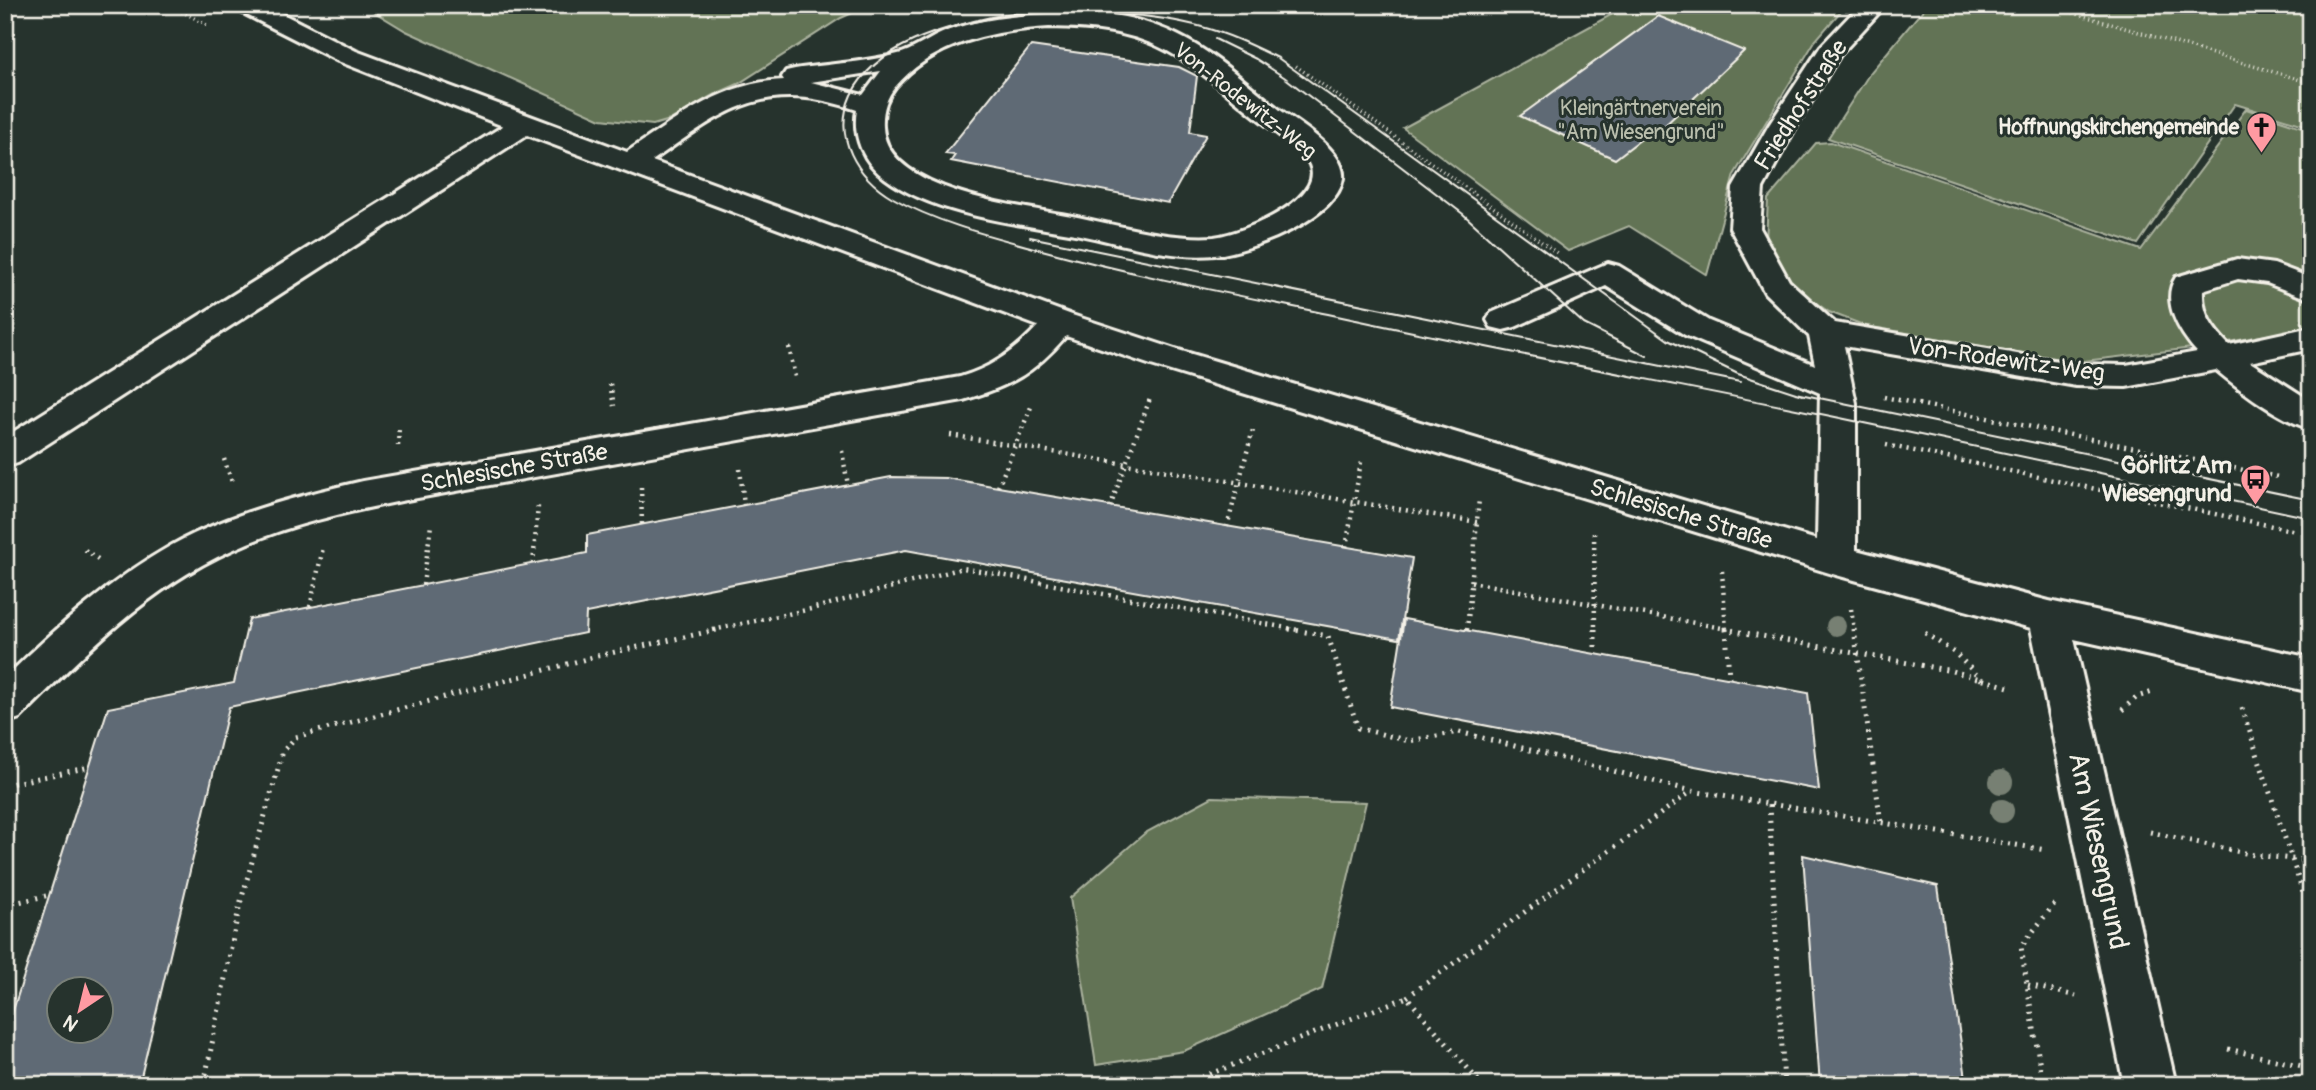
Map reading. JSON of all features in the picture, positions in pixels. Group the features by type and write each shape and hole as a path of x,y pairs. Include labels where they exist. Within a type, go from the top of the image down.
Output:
{"street":[{"name":"Schlesische Straße","path":"246,5 347,56 628,164 1060,322 1373,422 1836,560 2049,617 2311,675"},
{"name":"Friedhofstraße","path":"1825,332 1776,286 1745,228 1748,188 1783,125 1830,51 1874,5"},
{"name":"Von-Rodewitz-Weg","path":"1023,21 1097,22 1166,39 1210,68 1306,144 1326,165 1328,176 1311,204 1269,230 1233,243 1207,247 1174,245 957,202 936,195 898,173 875,151 869,140 867,119 870,106 881,87 910,59 971,31 1023,21"},
{"name":"Von-Rodewitz-Weg","path":"628,164 722,103 776,81 910,59"},
{"name":"Von-Rodewitz-Weg","path":"740,95 780,89 805,89 827,91 870,106"},
{"path":"5,454 525,124"},
{"path":"2311,290 2274,274 2237,270 2187,284 2186,308 2194,327 2219,358 2311,416"},
{"path":"1503,320 1608,273 1697,328 1836,387"},
{"name":"Schlesische Straße","path":"5,705 85,626 140,586 216,541 285,514 395,489 963,388 996,379 1012,371 1026,361 1060,322"},
{"path":"1825,332 1839,403 1836,560"},
{"name":"Von-Rodewitz-Weg","path":"1825,332 2076,375 2126,376 2162,372 2311,338"},
{"name":"Am Wiesengrund","path":"2049,617 2150,1085"}],"path":[{"path":"2047,5 2311,83"},
{"path":"1296,66 1593,279"},
{"path":"1110,507 1152,391"},
{"path":"1872,395 2278,477"},
{"path":"998,487 1034,400"},
{"path":"1227,527 1254,426"},
{"path":"949,435 1477,522"},
{"path":"1880,444 2296,531"},
{"path":"841,446 848,485"},
{"path":"1346,547 1360,462"},
{"path":"740,464 744,505"},
{"path":"641,483 642,524"},
{"path":"1467,630 1479,499"},
{"path":"533,564 538,500"},
{"path":"423,585 432,520"},
{"path":"1594,533 1595,654"},
{"path":"310,607 325,540"},
{"path":"184,1085 206,1074 239,908 283,751 296,737 597,656 811,610 963,568 1328,636 1358,728 1409,741 1459,732 1692,792 1881,823 2095,839 2311,861"},
{"path":"1721,571 1729,678"},
{"path":"1471,582 1952,671 2118,716 2127,703 2139,696 2162,691"},
{"path":"1851,608 1881,823"},
{"path":"2230,705 2253,711"},
{"path":"2242,708 2311,917"},
{"path":"5,785 90,767"},
{"path":"1188,1085 1194,1080 1407,997 1692,792"},
{"path":"1769,805 1784,1085"},
{"path":"5,905 50,895"},
{"path":"2043,1085 2021,947 2055,903"},
{"path":"2028,985 2077,996"},
{"path":"1407,997 1482,1085"},
{"path":"2228,1049 2311,1068"}],"green space":[{"path":"363,5 870,5 841,18 738,84 670,120 653,125 601,119 406,31"},
{"name":"Kleingärtnerverein \"Am Wiesengrund\"","path":"1629,5 1846,5 1815,41 1734,175 1707,275 1629,226 1568,251 1403,128"},
{"path":"1927,5 2311,5 2311,127 2235,104 2138,244 1828,138 1870,73"},
{"path":"2246,109 2311,130 2311,327 2201,347 2076,362 1866,326 1829,312 1788,283 1766,242 1768,199 1816,143 1831,142 2141,250"},
{"path":"1212,797 1366,802 1322,989 1184,1051 1096,1065 1070,898 1145,833"}],"building":[{"path":"1658,16 1744,51 1661,129 1657,127 1615,159 1520,116"},
{"path":"1031,46 1179,67 1197,76 1190,132 1206,135 1168,203 951,161 955,155 945,154"},
{"path":"891,477 946,478 1412,558 1399,639 906,550 586,613 585,633 229,707 139,1085 5,1085 5,1036 108,708 234,683 249,619 587,553 587,535"},
{"path":"1404,619 1808,693 1819,790 1390,707"},
{"path":"1803,855 1938,886 1967,1085 1820,1085"}],"tram line":[{"path":"1797,394 1738,374 1668,340 1278,58 1202,27 1164,19 1065,12 1011,16 960,25 913,41 876,64 851,95 846,111 844,126 851,154 859,167 880,189 927,215 1001,239 1219,292 1899,430 2311,518"},
{"path":"1215,39 1256,59 1284,77 1463,214 1584,324 1647,356"},
{"path":"1030,237 1740,382"},
{"path":"1797,394 2311,500"},
{"path":"1797,394 1802,395"}],"place":[{"name":"Hoffnungskirchengemeinde","path":"2262,154"},
{"name":"Görlitz Am Wiesengrund","path":"2255,506"}]}
